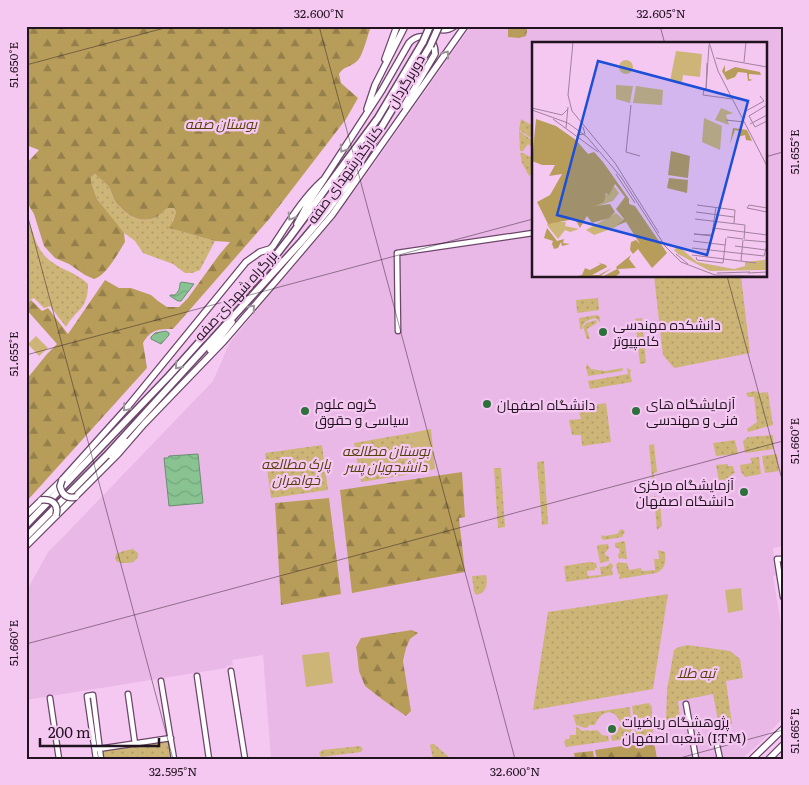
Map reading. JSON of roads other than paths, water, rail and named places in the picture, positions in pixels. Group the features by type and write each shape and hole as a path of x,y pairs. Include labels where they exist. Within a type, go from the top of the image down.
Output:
{"highway":[{"name":"بزرگراه شهدای صفه","path":"26,525 169,376 269,264 378,118 423,42 430,26"},
{"name":"بزرگراه شهدای صفه","path":"26,537 108,454 328,210 348,183 430,46 439,26"}],"main road":[{"path":"290,237 306,207 364,118 398,26"},
{"path":"375,85 405,26"},
{"path":"430,26 442,30 450,29 454,26"},
{"name":"کنارگذرشهدای صفه","path":"26,546 118,454 144,424 224,341 332,215 465,26"},
{"name":"دوربرگردان","path":"364,118 409,43 414,38 428,38 435,47 434,57 380,146"},
{"path":"26,515 62,480 125,410 246,262 273,246 300,204 323,180"},
{"path":"86,476 115,451 193,372 254,294"},
{"path":"62,480 60,486 63,494 70,498 76,497"},
{"path":"41,500 49,500 54,503 57,508 56,515"},
{"path":"752,759 783,729"},
{"path":"768,759 783,745"}],"street":[{"path":"398,331 397,253 532,233"},
{"path":"780,559 783,596"},
{"path":"231,671 245,759"},
{"path":"197,676 209,759"},
{"path":"161,681 174,759"},
{"path":"128,694 135,744"},
{"path":"96,759 97,749 93,695 87,696 97,749 101,759"},
{"path":"50,698 59,759"},
{"path":"686,704 696,759"},
{"path":"715,736 720,759"},
{"path":"97,749 171,738"}],"water":[{"path":"182,282 194,284 181,301 178,301 170,295 176,294"},
{"path":"166,331 169,335 161,344 151,339 155,333"},
{"path":"198,454 203,503 169,506 164,458"}],"place":[{"name":"دانشکده مهندسی کامپیوتر","path":"603,332"},
{"name":"دانشگاه اصفهان","path":"487,404"},
{"name":"گروه علوم سیاسی و حقوق","path":"305,411"},
{"name":"آزمایشگاه های فنی و مهندسی","path":"636,411"},
{"name":"آزمایشگاه مرکزی دانشگاه اصفهان","path":"744,492"},
{"name":"پژوهشگاه رياضيات شعبه اصفهان (ITM)","path":"612,729"}],"park label":[{"name":"بوستان صفه","path":"221,123"},
{"name":"بوستان مطالعه دانشجویان پسر","path":"386,458"},
{"name":"پارک مطالعه خواهران","path":"296,472"},
{"name":"تبه طلا","path":"696,672"}]}
